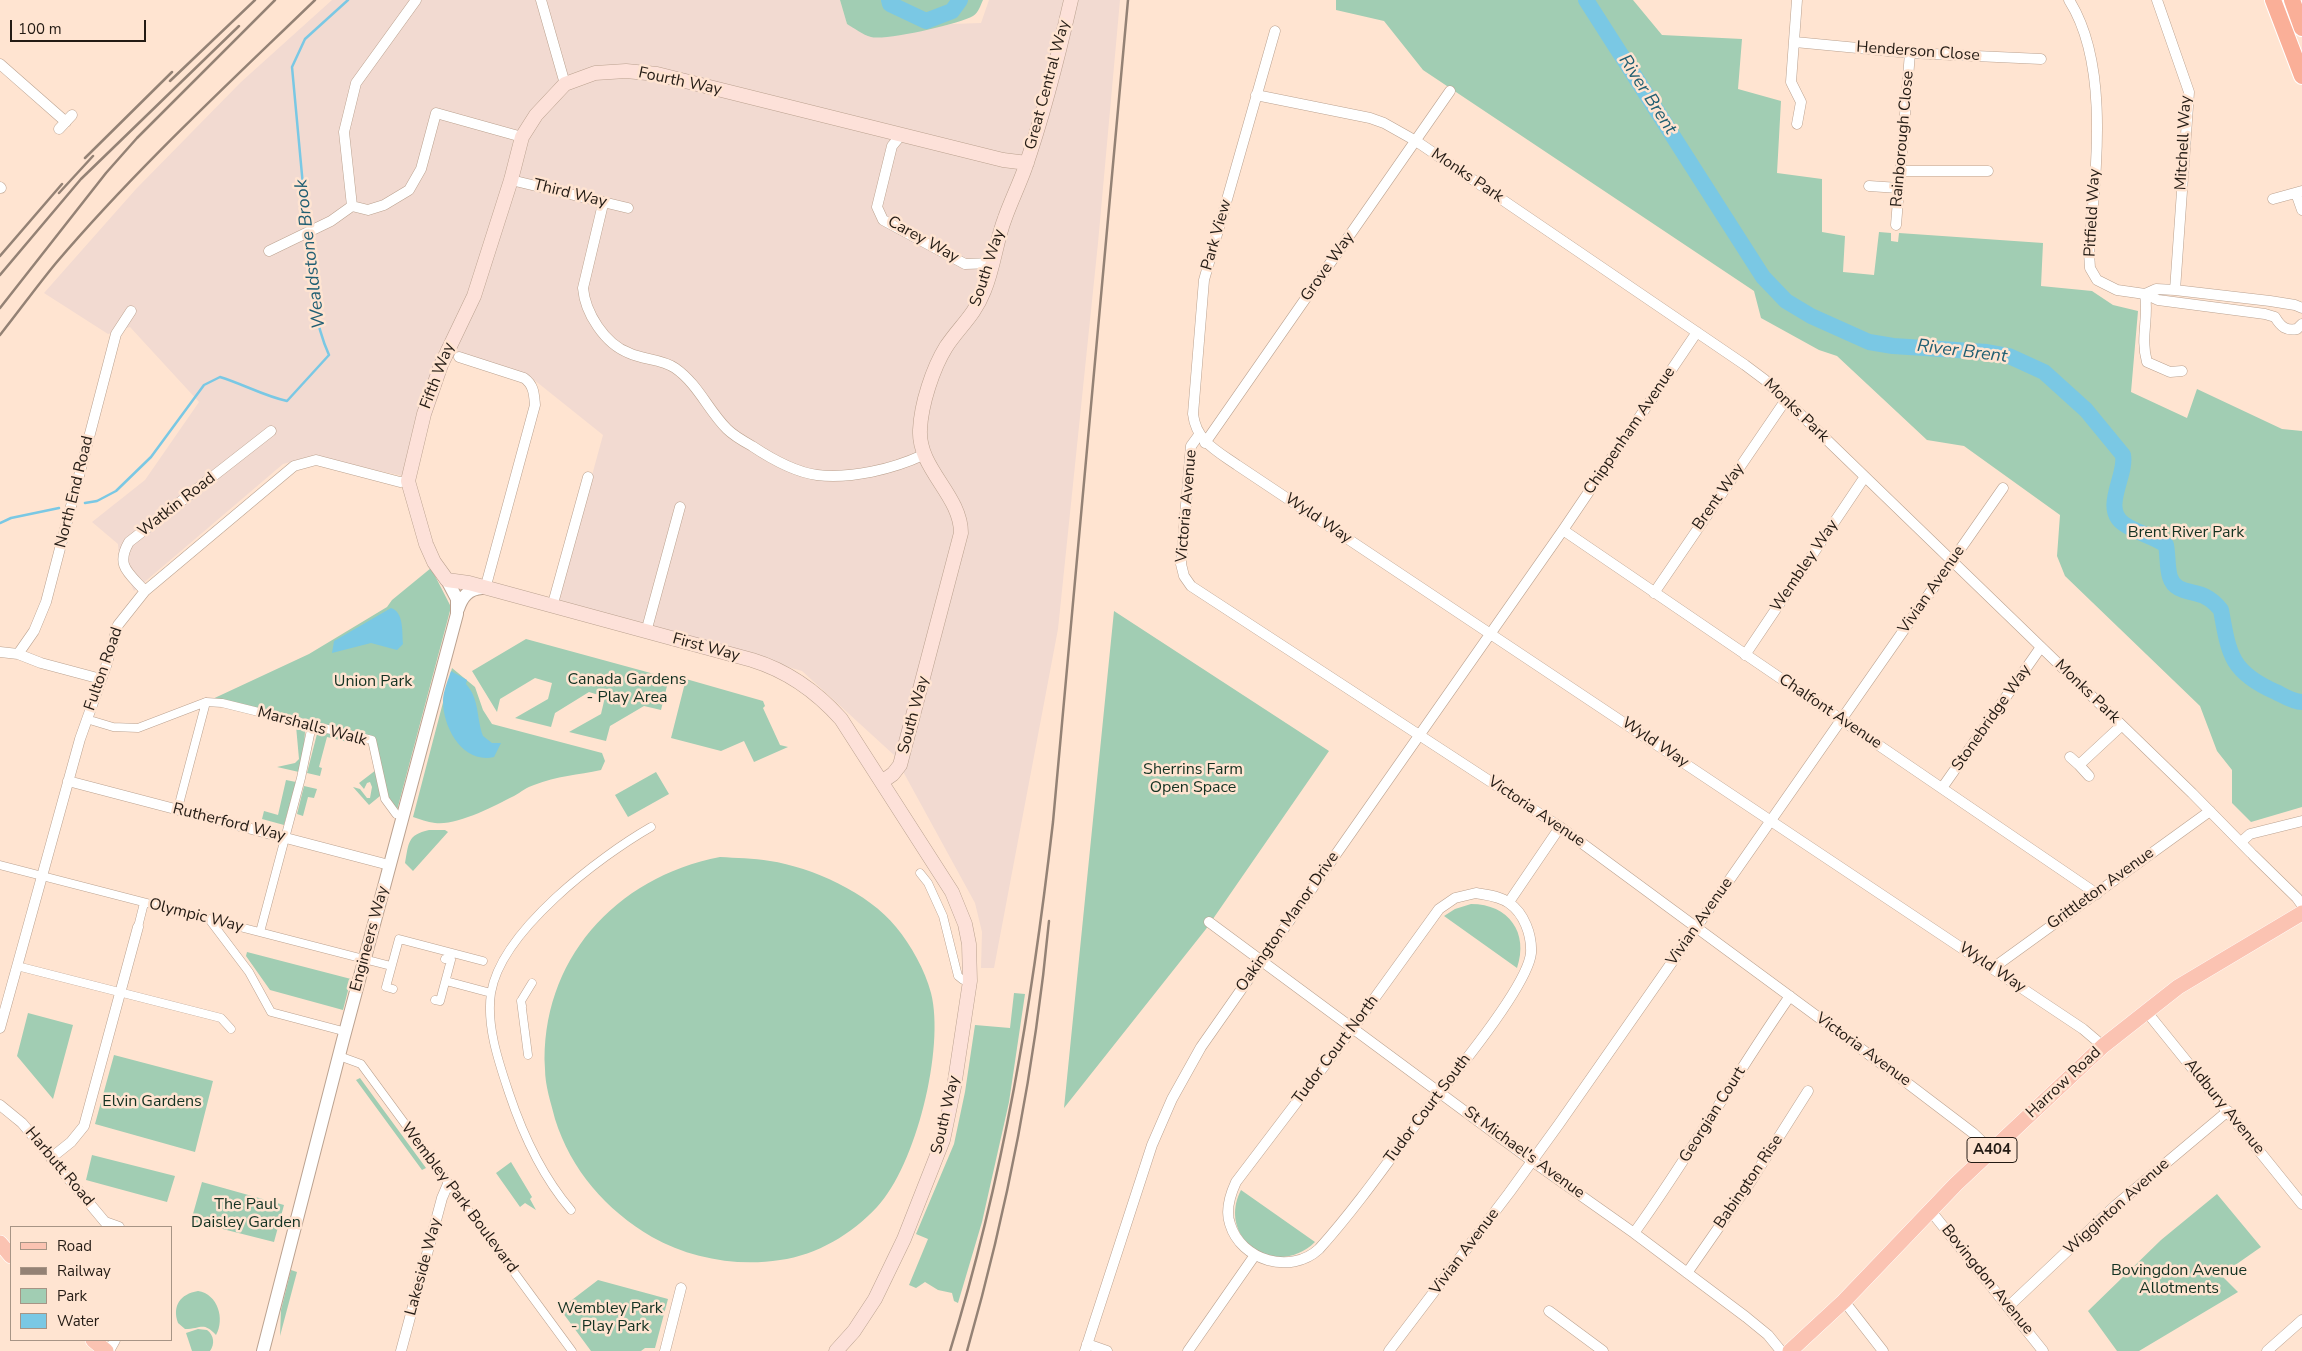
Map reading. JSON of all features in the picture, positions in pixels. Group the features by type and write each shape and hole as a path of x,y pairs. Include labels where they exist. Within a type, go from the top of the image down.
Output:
{"highway":[{"path":"2273,0 2302,76"},
{"path":"2292,0 2302,28"}],"main road":[{"name":"Great Central Way","path":"1025,166 1060,52 1071,0"},
{"name":"Fourth Way","path":"522,138 536,115 565,84 595,74 626,71 657,74 1025,166"},
{"name":"Fifth Way","path":"447,580 434,562 426,544 408,481 424,414 441,364 474,296 511,180 522,138"},
{"name":"South Way","path":"836,1351 854,1331 876,1299 904,1239 935,1162 949,1110 970,981 968,944 960,909 952,892 883,781 893,774 900,765 961,534 961,523 939,479 923,455 920,430 935,367 947,346 974,314 985,289 1004,219 1025,166"},
{"path":"447,580 469,583 483,589"},
{"name":"First Way","path":"483,589 767,665 800,682 819,696 841,719 883,781"},
{"name":"Harrow Road","path":"1790,1351 1844,1300 1930,1210 2103,1046 2178,987 2302,913"},
{"path":"0,1243 10,1255"},
{"path":"94,1341 107,1351"}],"street":[{"path":"352,206 344,132 356,83 416,0"},
{"path":"542,0 565,84"},
{"path":"1797,0 1791,82 1801,102 1797,124"},
{"name":"Pitfield Way","path":"2069,0 2086,34 2094,65 2097,151 2089,252 2090,268 2097,280 2117,290 2145,294 2156,289 2175,290 2270,301 2302,308"},
{"name":"Mitchell Way","path":"2157,0 2189,92 2175,290"},
{"name":"Park View","path":"1202,439 1194,420 1193,407 1202,287 1275,31"},
{"name":"Henderson Close","path":"1795,42 1910,53 2041,59"},
{"name":"Rainborough Close","path":"1896,225 1910,53"},
{"path":"0,64 66,122"},
{"name":"Grove Way","path":"1202,439 1450,92"},
{"name":"Monks Park","path":"1256,94 1370,118 1384,123 1416,141 1745,365 1952,561 2210,811 2298,898 2302,906"},
{"path":"269,251 331,221 352,206 368,210 384,205 409,190 421,169 436,113 522,138"},
{"name":"Carey Way","path":"901,134 892,146 877,207 883,220 965,264 993,263"},
{"path":"1900,171 1988,171"},
{"name":"Third Way","path":"511,180 603,204 628,208"},
{"path":"1869,186 1899,188"},
{"path":"2273,199 2299,192 2302,210"},
{"path":"603,204 583,288 584,298 611,344 629,354 674,367 698,391 729,431 770,458 815,475 834,476 865,472 905,463 923,455"},
{"path":"2145,294 2158,300 2265,314 2275,317 2280,325 2290,330 2298,329 2302,324"},
{"path":"2145,294 2147,309 2142,347 2147,362 2170,372 2182,371"},
{"name":"North End Road","path":"18,654 34,631 46,602 116,334 131,311"},
{"name":"Chippenham Avenue","path":"1563,530 1697,332"},
{"path":"457,614 464,595 474,588 483,589 535,405 531,384 524,378 459,357"},
{"name":"Brent Way","path":"1654,592 1785,401"},
{"name":"Watkin Road","path":"145,591 126,569 123,562 122,554 129,542 271,432"},
{"name":"Wyld Way","path":"1202,439 1490,634 1993,968 2103,1046"},
{"name":"Victoria Avenue","path":"1202,439 1192,444 1181,564 1186,581 1197,591 1560,826 1974,1133 1992,1151"},
{"name":"Fulton Road","path":"0,1028 80,739 118,625 145,591 294,466 316,460 400,482 408,481"},
{"path":"552,607 588,477"},
{"name":"Wembley Way","path":"1746,655 1864,478"},
{"name":"Vivian Avenue","path":"1389,1351 1532,1161 2003,488"},
{"path":"646,632 680,507"},
{"name":"Chalfont Avenue","path":"1563,530 2097,894"},
{"name":"Oakington Manor Drive","path":"1086,1348 1152,1145 1172,1099 1208,1036 1563,530"},
{"name":"Engineers Way","path":"263,1351 389,865 457,614 457,599 447,580"},
{"name":"Stonebridge Way","path":"1942,788 2041,647"},
{"path":"0,652 18,654 41,663 101,679"},
{"path":"92,721 113,727 138,728 206,702"},
{"path":"179,804 206,702"},
{"name":"Marshalls Walk","path":"206,702 222,703 372,740 385,799 396,814"},
{"path":"260,932 310,744 312,725"},
{"path":"2079,766 2121,726"},
{"path":"2070,757 2089,776"},
{"name":"Rutherford Way","path":"68,781 389,865"},
{"name":"Grittleton Avenue","path":"1993,968 2210,811"},
{"path":"2241,842 2250,834 2302,821"},
{"path":"1509,902 1560,826"},
{"path":"571,1210 557,1193 540,1165 514,1109 496,1049 491,1018 491,993 508,955 525,930 541,912 562,891 605,856 651,827"},
{"name":"Olympic Way","path":"0,865 364,960 395,966 399,939 483,961"},
{"path":"920,873 928,883 943,916 958,976 963,980 970,981"},
{"name":"Tudor Court North","path":"1255,1256 1242,1245 1229,1223 1229,1198 1236,1182 1354,1028 1439,908 1455,898 1476,892 1509,902"},
{"name":"Tudor Court South","path":"1255,1256 1280,1263 1306,1259 1330,1238 1507,1001 1526,970 1531,953 1530,936 1522,918 1509,902"},
{"path":"51,1158 71,1142 84,1126 144,903"},
{"path":"209,919 249,972 271,1012 339,1030"},
{"name":"St Michael's Avenue","path":"1209,922 1532,1161 1634,1233 1768,1335 1781,1351"},
{"path":"17,966 221,1018 231,1029"},
{"path":"443,980 491,993"},
{"path":"523,1023 522,1001 532,983"},
{"name":"Georgian Court","path":"1634,1233 1668,1186 1759,1040 1790,996"},
{"path":"522,1001 528,1055"},
{"name":"Aldbury Avenue","path":"2146,1012 2302,1204"},
{"name":"Wembley Park Boulevard","path":"339,1056 361,1064 572,1351"},
{"name":"Babington Rise","path":"1687,1273 1751,1181 1808,1091"},
{"name":"Harbutt Road","path":"0,1105 22,1123 105,1222 116,1226"},
{"name":"Wigginton Avenue","path":"2009,1306 2116,1205 2228,1111"},
{"name":"Lakeside Way","path":"401,1351 435,1223 448,1184"},
{"name":"Bovingdon Avenue","path":"1930,1210 2009,1306 2043,1351"},
{"path":"1188,1351 1255,1256"},
{"path":"664,1351 681,1288"},
{"path":"1844,1300 1883,1351"},
{"name":"Engineers Way","path":"271,1351 276,1301"},
{"path":"1549,1311 1602,1351"},
{"path":"2266,1351 2302,1320"},
{"path":"1086,1348 1107,1351"}],"shaded area":[{"path":"332,0 840,0 847,24 871,37 889,36 952,24 981,23 989,0 1120,0 1098,243 1058,629 994,968 981,968 982,932 975,903 894,755 802,671 558,600 603,435 528,375 440,348 403,476 311,456 283,464 134,591 119,558 118,544 92,522 145,480 199,402 130,327 108,334 44,293 136,189 241,82"}],"green space":[{"path":"840,0 983,0 977,13 965,19 922,31 879,38 868,36 847,24"},
{"name":"Brent River Park","path":"1336,0 1633,0 1662,35 1742,39 1738,89 1781,101 1777,173 1822,179 1822,232 1845,236 1843,272 1874,275 1879,232 1891,233 1891,241 1898,242 1899,233 2043,243 2041,286 2092,291 2113,305 2138,311 2131,392 2187,418 2197,389 2282,429 2302,431 2302,807 2251,822 2232,803 2232,770 2217,751 2200,706 2065,576 2057,556 2060,515 1964,446 1927,440 1837,356 1819,350 1761,318 1754,291 1423,70 1384,21 1336,10"},
{"name":"Union Park","path":"431,568 451,607 396,814 391,809 372,740 301,726 305,731 304,751 299,772 277,767 295,763 299,759 296,726 206,702 309,654 387,607 392,600"},
{"name":"Sherrins Farm Open Space","path":"1114,611 1329,751 1206,929 1064,1108"},
{"name":"Canada Gardens - Play Area","path":"526,639 669,678 661,710 644,706 610,726 606,741 569,732 601,714 605,697 589,692 555,713 551,727 515,718 548,699 552,683 535,678 500,699 497,712 472,671"},
{"name":"Union Park","path":"452,668 475,687 483,710 492,724 602,753 605,761 601,770 543,782 529,787 486,810 454,821 435,823 413,817"},
{"path":"686,679 763,701 765,706 763,708 780,745 788,747 754,762 744,741 721,751 671,738"},
{"path":"325,732 353,739 352,743 327,737 319,767 322,768 320,776 307,773 317,734"},
{"path":"376,770 380,796 369,805 353,787 360,789 367,798 370,798 372,787 370,782 367,783 364,789 359,783"},
{"path":"656,772 669,794 628,817 615,795"},
{"path":"286,780 296,782 284,825 262,819 264,811 278,815"},
{"path":"304,786 317,789 314,798 308,797 303,816 297,814"},
{"path":"429,830 445,830 448,832 413,871 405,863 410,841 417,834"},
{"path":"720,857 757,859 803,869 838,884 871,903 902,934 921,967 931,993 934,1016 934,1044 924,1105 904,1164 891,1188 867,1217 833,1242 807,1253 780,1260 747,1262 714,1259 666,1244 635,1226 605,1201 592,1187 570,1155 555,1119 546,1082 547,1030 555,993 570,960 591,930 617,904 648,883 682,867"},
{"path":"1471,904 1484,905 1496,909 1513,923 1518,932 1520,943 1517,968 1444,916 1455,909"},
{"path":"247,952 351,979 343,1010 270,990 246,956"},
{"path":"1014,993 1025,994 1009,1102 982,1222 958,1303 954,1301 952,1293 938,1290 925,1282 916,1288 909,1285 928,1239 916,1234 954,1144 965,1092 975,1025 1010,1028"},
{"path":"28,1013 73,1025 53,1099 17,1056"},
{"name":"Elvin Gardens","path":"114,1055 213,1081 195,1152 95,1124"},
{"path":"360,1078 426,1168 422,1170 356,1080"},
{"path":"92,1155 175,1176 167,1202 86,1180"},
{"path":"511,1162 532,1197 530,1199 536,1210 525,1203 520,1207 496,1173"},
{"name":"The Paul Daisley Garden","path":"202,1182 284,1205 274,1242 191,1221"},
{"path":"1241,1190 1315,1242 1300,1253 1283,1257 1268,1255 1254,1249 1243,1238 1237,1224 1235,1208"},
{"name":"Bovingdon Avenue Allotments","path":"2217,1194 2261,1247 2221,1275 2238,1292 2139,1351 2117,1351 2088,1311 2161,1240"},
{"path":"291,1270 297,1272 280,1336 281,1310"},
{"name":"Wembley Park - Play Park","path":"598,1280 668,1299 655,1348 645,1348 641,1351 591,1351 560,1309"},
{"path":"198,1291 211,1297 218,1308 220,1322 216,1335 205,1327 185,1329 178,1323 176,1311 179,1302 186,1295"},
{"path":"198,1329 207,1330 211,1334 213,1343 210,1351 192,1351 186,1333"}],"water":[{"path":"391,608 398,614 402,623 403,644 397,650 371,643 332,653 334,641"},
{"path":"451,671 467,680 466,684 476,702 483,736 492,743 501,743 494,757 483,758 473,755 457,742 451,732 444,711 443,701"}],"waterway":[{"name":"Wealdstone Brook","path":"307,229 292,67 305,39 348,0"},
{"name":"River Brent","path":"889,0 890,4 926,21 952,11 960,0"},
{"name":"River Brent","path":"1586,0 1763,277 1786,301 1811,316 1869,342 1893,346 1987,352 2009,356 2044,372 2086,410 2123,455 2122,472 2115,501 2118,517 2129,527 2166,545 2169,573 2172,582 2176,586 2185,591 2206,597 2221,610 2230,650 2241,669 2261,685 2289,699 2302,702"},
{"name":"Wealdstone Brook","path":"85,503 97,501 116,491 151,457 204,385 220,377 287,401 329,355 323,341 316,312 311,282 308,237"},
{"name":"Wealdstone Brook","path":"0,523 11,518 59,508"}],"railway":[{"path":"170,81 255,0"},
{"path":"0,308 106,173 137,138 275,0"},
{"path":"0,335 56,263 117,195 182,128 315,0"},
{"path":"950,1351 986,1220 1001,1154 1014,1089 1045,890 1053,822 1128,0"},
{"path":"0,275 81,179 239,26"},
{"path":"85,158 172,72"},
{"path":"59,193 93,156"},
{"path":"0,256 62,184"},
{"path":"967,1351 995,1245 1018,1138 1036,1030 1049,921"}]}
